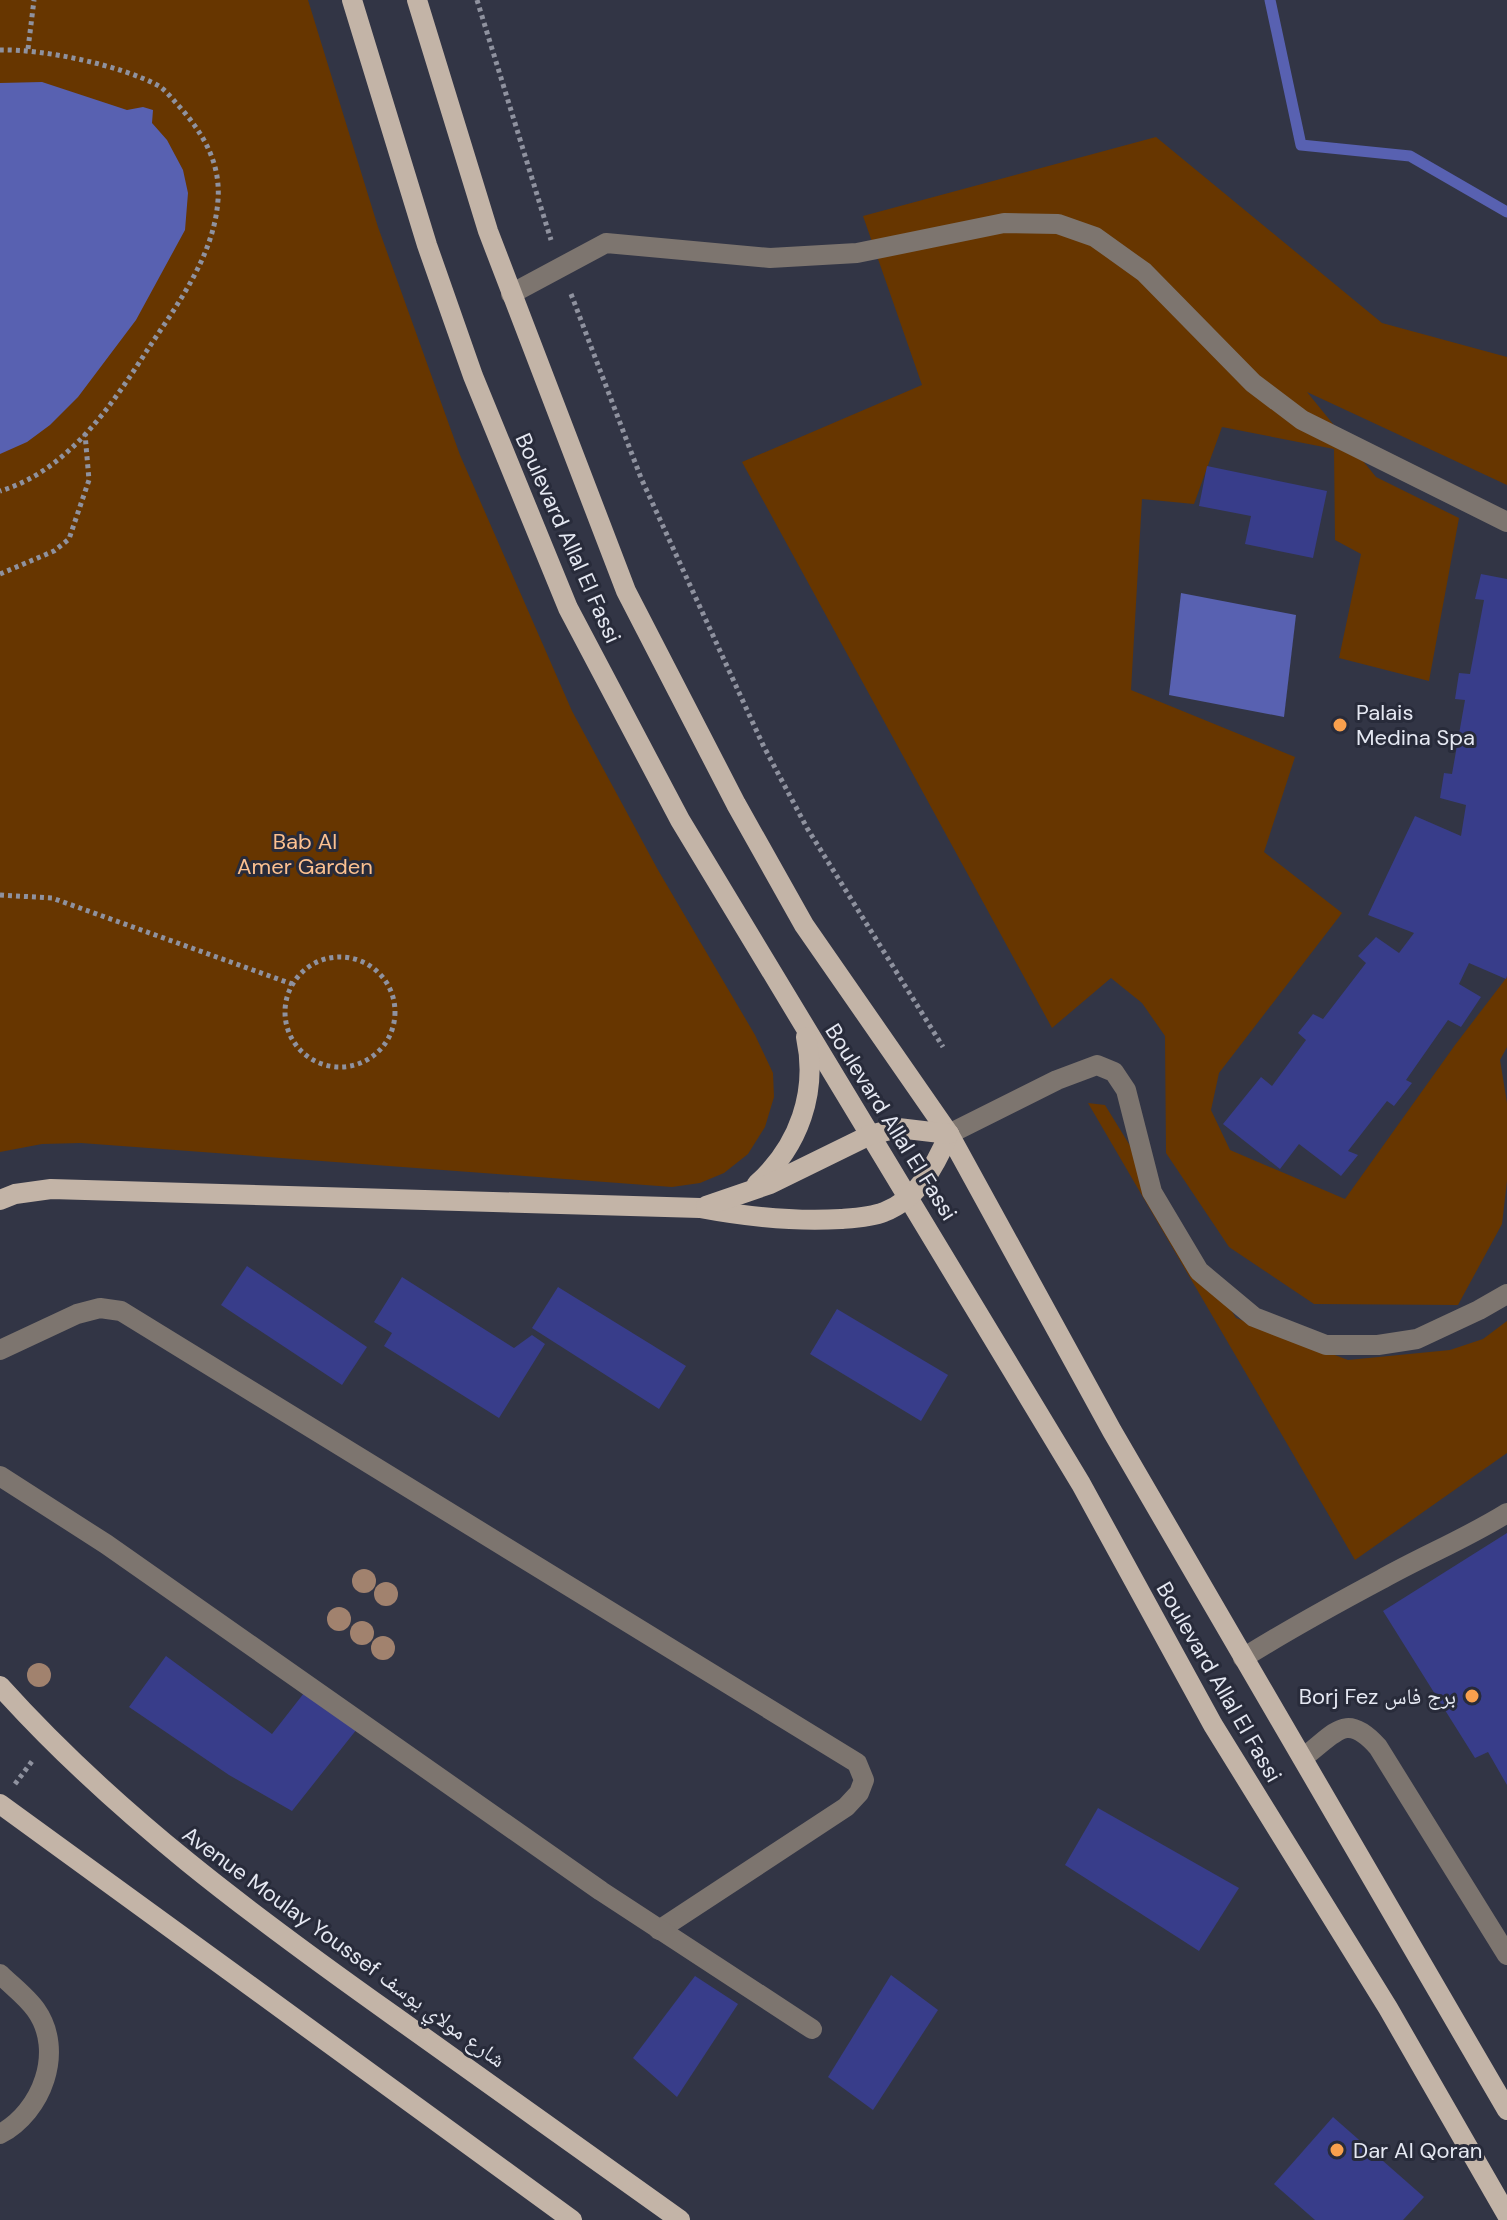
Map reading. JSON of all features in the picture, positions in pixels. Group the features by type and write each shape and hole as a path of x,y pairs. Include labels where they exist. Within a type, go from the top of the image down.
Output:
{"main road":[{"name":"Boulevard Allal El Fassi","path":"352,0 427,245 473,376 568,608 680,820 1081,1484 1213,1725 1388,2008 1507,2215"},
{"name":"Boulevard Allal El Fassi","path":"417,0 488,231 626,591 736,804 804,925 949,1134 1112,1431 1507,2110"},
{"path":"749,1191 772,1170 791,1145 801,1121 810,1086 810,1055 803,1025"},
{"path":"0,1200 15,1194 51,1189 700,1208 752,1218 804,1221 883,1213 907,1198 928,1178 949,1134 898,1128 870,1135 770,1184 700,1208"},
{"name":"Avenue Moulay Youssef شارع مولاي يوسف","path":"0,1686 48,1740 127,1813 207,1880 680,2220"},
{"path":"0,1805 572,2220"}],"street":[{"path":"511,294 606,243 770,258 857,253 1004,223 1058,224 1095,237 1144,272 1253,383 1302,420 1507,522"},
{"path":"949,1134 1057,1080 1097,1065 1114,1072 1126,1090 1152,1192 1199,1271 1254,1317 1326,1345 1378,1345 1417,1339 1507,1294"},
{"path":"0,1350 77,1314 100,1308 121,1311 857,1763 864,1780 859,1793 846,1807 659,1930"},
{"path":"0,1476 106,1544 659,1930 812,2029"},
{"path":"1243,1658 1381,1579 1507,1513"},
{"path":"1304,1757 1342,1729 1354,1727 1363,1730 1378,1747 1507,1955"},
{"path":"0,1974 37,2010 49,2043 47,2076 29,2111 0,2134"}],"path":[{"path":"28,49 34,0"},
{"path":"477,0 560,268 641,478 763,745 807,828 943,1047"},
{"path":"0,50 28,49 73,58 162,87 206,142 217,172 218,200 211,236 190,285 115,400 63,458 18,485 0,491"},
{"path":"0,574 54,551 69,539 89,480 85,434"},
{"path":"0,895 52,898 292,984"},
{"path":"339,956 365,963 387,981 394,998 396,1017 390,1035 380,1050 366,1061 331,1067 314,1061 300,1050 290,1036 285,1018 286,1001 292,984 304,970 320,960 339,956"},
{"path":"0,1805 48,1740"}],"green space":[{"name":"Bab Al Amer Garden","path":"0,0 308,0 378,227 460,455 572,711 658,870 755,1035 773,1073 774,1097 765,1127 748,1154 724,1173 700,1183 672,1187 81,1143 42,1144 0,1152"},
{"path":"1156,137 1382,323 1507,357 1507,485 1307,392 1376,477 1459,518 1429,681 1339,658 1361,554 1335,540 1334,449 1222,427 1194,504 1142,499 1131,690 1295,757 1264,852 1342,913 1219,1073 1211,1110 1230,1150 1345,1199 1507,977 1507,1047 1500,1060 1507,1103 1507,1181 1502,1224 1458,1305 1314,1304 1229,1247 1166,1153 1165,1036 1142,1003 1111,978 1052,1028 742,462 922,385 863,216"},
{"path":"1088,1103 1105,1105 1236,1318 1348,1360 1450,1350 1483,1339 1507,1321 1507,1453 1355,1560"}],"water":[{"path":"42,82 127,110 143,107 153,110 152,123 167,140 183,170 188,193 185,230 136,320 78,397 50,425 27,442 0,454 0,83"},
{"path":"1181,593 1296,615 1284,717 1169,695"}],"building":[{"path":"1207,466 1327,491 1313,558 1245,544 1251,516 1199,506"},
{"path":"1481,574 1507,579 1506,979 1469,963 1459,984 1481,997 1461,1027 1448,1020 1406,1080 1412,1083 1394,1106 1387,1101 1348,1151 1358,1155 1341,1176 1299,1144 1280,1169 1223,1124 1261,1077 1272,1086 1306,1040 1298,1033 1313,1014 1323,1019 1366,963 1358,956 1376,937 1399,953 1414,933 1368,915 1415,816 1461,836 1466,805 1440,798 1444,773 1452,774 1465,700 1455,699 1459,673 1470,674 1484,600 1475,599"},
{"path":"247,1266 367,1347 342,1385 221,1305"},
{"path":"402,1277 514,1348 532,1335 545,1344 499,1418 384,1346 392,1333 374,1322"},
{"path":"558,1287 686,1366 659,1409 532,1328"},
{"path":"837,1309 948,1375 921,1421 810,1354"},
{"name":"Borj Fez برج فاس","path":"1507,1533 1507,1785 1488,1752 1475,1758 1383,1611"},
{"path":"166,1656 272,1734 304,1693 357,1729 292,1811 229,1775 129,1707"},
{"path":"1098,1808 1239,1888 1199,1951 1065,1865"},
{"path":"891,1975 938,2010 873,2110 828,2077"},
{"path":"695,1976 738,2004 677,2097 633,2058"},
{"name":"Dar Al Qoran","path":"1333,2117 1424,2197 1403,2220 1315,2220 1274,2184"}],"waterway":[{"path":"1270,0 1301,145 1410,156 1507,212"}],"place":[{"name":"Palais Medina Spa","path":"1340,725"},
{"name":"Borj Fez برج فاس","path":"1472,1696"},
{"name":"Dar Al Qoran","path":"1337,2150"}]}
